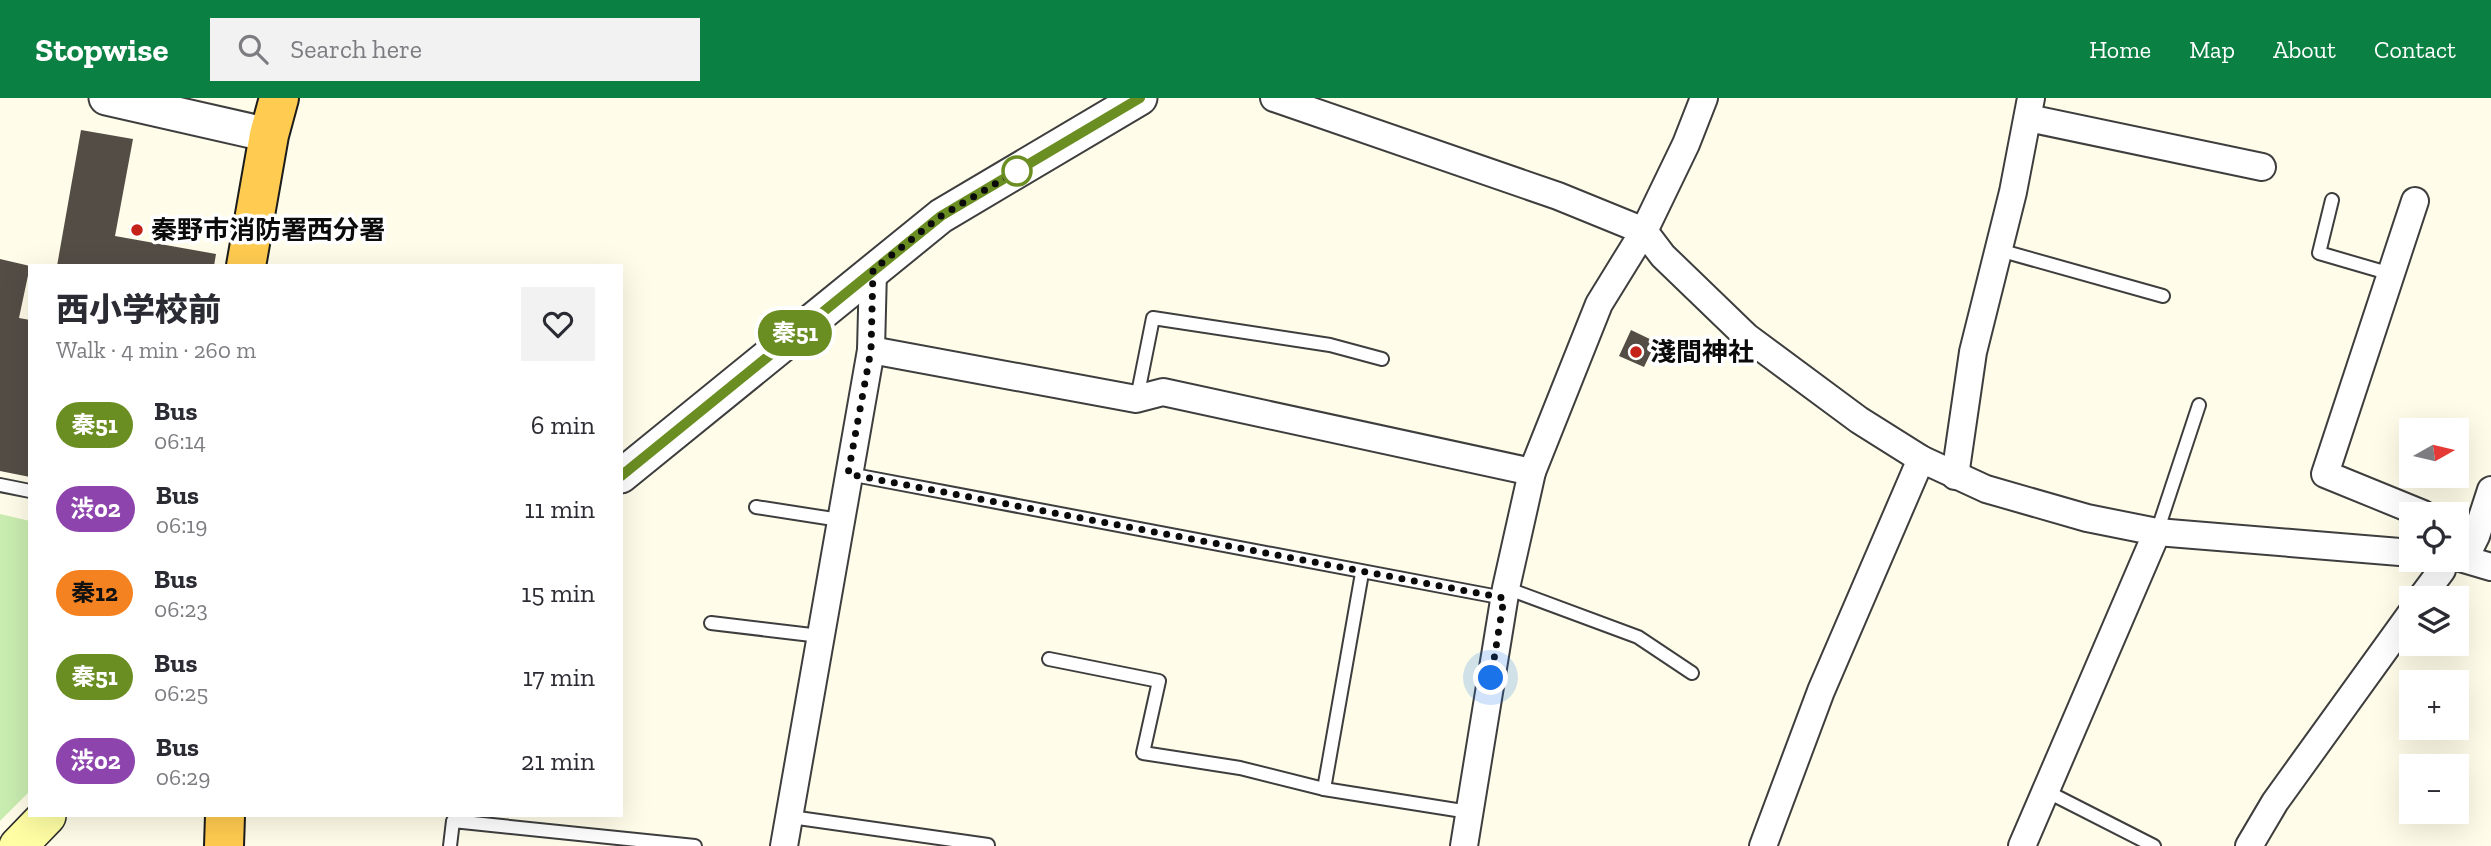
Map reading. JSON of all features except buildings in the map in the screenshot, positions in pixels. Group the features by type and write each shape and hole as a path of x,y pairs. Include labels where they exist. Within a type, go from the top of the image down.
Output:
{"highway":[{"path":"246,264 269,135 279,98"},
{"path":"224,846 225,817"}],"main road":[{"path":"18,846 46,817"}],"street":[{"path":"106,98 269,135"},
{"path":"623,474 941,216 1140,98"},
{"path":"1274,98 1613,216 1644,231 1663,256 1747,337 1859,420 1922,459 1986,489 2157,532 2399,552"},
{"path":"1464,846 1505,593 1532,472 1599,304 1644,231 1686,144 1704,98"},
{"path":"1955,476 1973,352 2030,108 2262,167"},
{"path":"2399,504 2325,474 2415,201"},
{"path":"785,846 871,350 873,270"},
{"path":"871,350 1136,399 1163,392 1532,472"},
{"path":"1763,846 1821,691 1922,459"},
{"path":"2469,531 2491,490"},
{"path":"2022,846 2044,789 2157,532"},
{"path":"2469,554 2491,567"},
{"path":"2249,846 2275,802 2399,630"}],"lane":[{"path":"2332,200 2319,253 2391,274"},
{"path":"1998,250 2163,296"},
{"path":"1136,399 1153,318 1330,345 1382,359"},
{"path":"2157,532 2199,405"},
{"path":"848,474 1362,573 1505,593 1638,637 1692,673"},
{"path":"0,485 28,492"},
{"path":"756,507 840,520"},
{"path":"1324,789 1362,573"},
{"path":"710,623 820,636"},
{"path":"1049,659 1159,681 1143,753 1240,768 1324,789 1469,812"},
{"path":"2044,789 2154,846"},
{"path":"791,817 988,845"},
{"path":"450,846 453,821 695,846"}],"green space":[{"path":"0,514 28,521 28,793 0,821"}],"bus line":[{"name":"秦51","path":"623,474 941,216 1140,98"}],"place":[{"name":"秦野市消防署西分署","path":"137,230"},
{"name":"淺間神社","path":"1636,352"}],"route":[{"path":"1017,171 941,216 873,270 871,350 848,474 1504,598 1491,678"}]}
